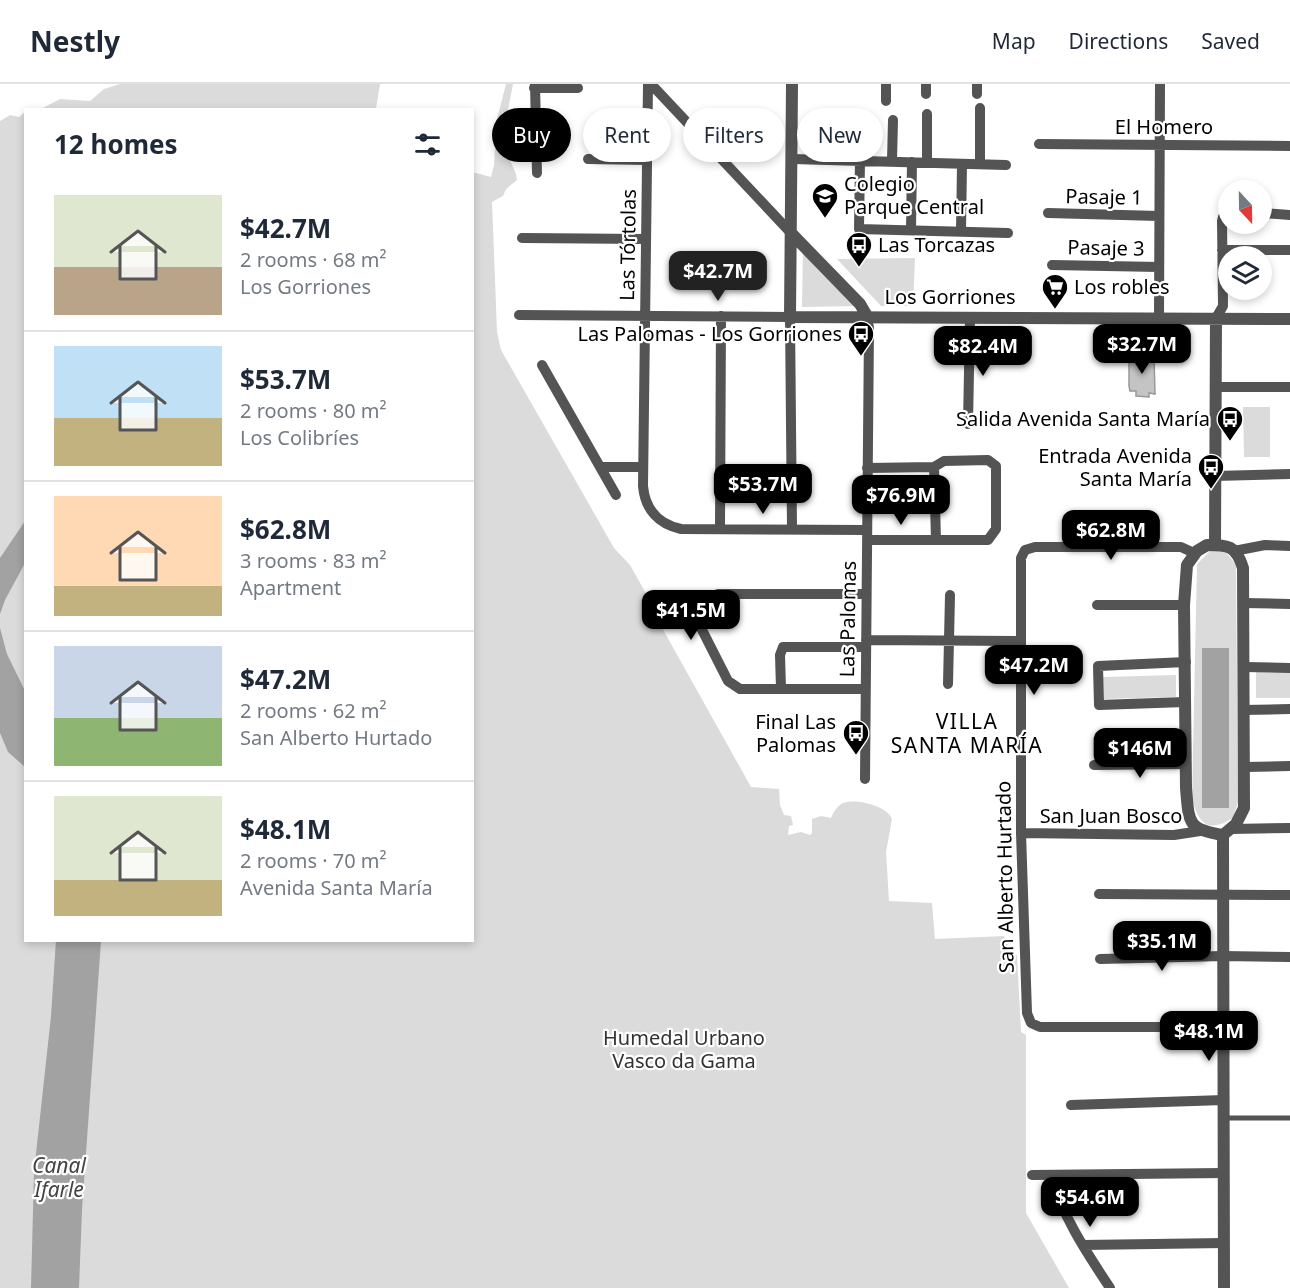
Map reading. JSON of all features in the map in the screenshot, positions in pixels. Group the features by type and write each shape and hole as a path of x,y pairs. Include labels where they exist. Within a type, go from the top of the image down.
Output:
{"street":[{"name":"Las Tórtolas","path":"649,108 650,84"},
{"path":"650,84 860,304 867,316"},
{"path":"792,84 790,316 792,529"},
{"path":"886,84 886,101"},
{"path":"1159,318 1160,84"},
{"path":"537,173 534,86 578,88"},
{"path":"980,108 980,164"},
{"path":"927,114 927,163"},
{"path":"892,161 893,120"},
{"name":"El Homero","path":"1039,144 1290,146"},
{"path":"792,159 797,159"},
{"path":"883,161 1006,165"},
{"name":"Las Tórtolas","path":"647,162 644,493 652,513 662,522 675,527 720,528"},
{"path":"860,162 859,229 1008,233"},
{"path":"911,230 912,162"},
{"path":"960,231 962,164"},
{"name":"Pasaje 1","path":"1048,213 1159,216"},
{"path":"1272,214 1290,215"},
{"path":"522,238 646,239"},
{"path":"1272,250 1290,250"},
{"name":"Pasaje 3","path":"1052,265 1159,267"},
{"path":"1215,545 1216,318 1223,306 1223,300"},
{"name":"Los Gorriones","path":"519,315 1290,319"},
{"path":"721,316 720,528 792,529 936,540 988,540 996,529 996,466 988,460 944,461 934,467 867,468"},
{"name":"Las Palomas","path":"865,779 869,328 867,316"},
{"path":"968,424 970,317"},
{"path":"542,365 616,495"},
{"path":"1216,387 1290,387"},
{"path":"600,467 644,467"},
{"path":"934,467 936,540"},
{"path":"1215,476 1290,474"},
{"path":"1224,1288 1223,894 1227,832 1245,808 1244,603 1243,568 1240,558 1225,545 1207,545 1194,553 1187,565 1184,605 1188,811 1192,823 1200,831 1227,832 1290,828"},
{"path":"1234,551 1265,545 1290,546"},
{"name":"San Alberto Hurtado","path":"1194,553 1181,547 1035,547 1025,550 1021,558 1021,833 1027,1013 1031,1023 1040,1027 1224,1027"},
{"path":"865,689 740,689 728,681 696,618 699,606 718,594 866,594"},
{"path":"948,684 950,595"},
{"path":"1244,603 1290,604"},
{"path":"1097,605 1184,605"},
{"path":"781,688 780,655 783,646 1020,641"},
{"path":"1185,702 1100,705 1098,666 1186,662"},
{"path":"1244,667 1290,668"},
{"path":"1243,710 1290,709"},
{"path":"1094,765 1186,764"},
{"path":"1245,767 1290,766"},
{"name":"San Juan Bosco","path":"1021,833 1174,835 1200,831"},
{"path":"1099,894 1290,895"},
{"path":"1100,960 1224,956 1290,957"},
{"path":"1071,1105 1224,1100"},
{"path":"1032,1175 1224,1173"},
{"path":"1051,1175 1059,1199 1083,1245 1110,1288"},
{"path":"1083,1245 1224,1243"}],"lane":[{"path":"1224,1118 1290,1118"}],"green space":[{"path":"120,84 380,84 376,108 43,108 60,99 90,101 104,89"},
{"name":"Humedal Urbano Vasco da Gama","path":"506,84 513,84 508,108 500,108"},
{"name":"Humedal Urbano Vasco da Gama","path":"24,113 24,942 474,942 474,173 491,177 494,162 511,162 517,180 506,189 503,196 492,202 497,332 501,350 614,548 630,565 653,606 651,608 751,787 779,789 780,805 784,815 791,816 793,825 789,826 788,835 801,832 810,835 812,819 821,816 831,818 843,803 862,802 884,810 892,819 886,852 889,901 932,903 935,939 1004,936 1013,956 1017,955 1021,1032 1026,1035 1026,1213 1069,1288 0,1288 0,121 10,115 19,117"},
{"path":"803,248 857,306 802,307"},
{"path":"915,258 913,306 881,306 837,259"},
{"path":"1243,407 1270,407 1270,457 1244,457"},
{"path":"1217,550 1226,552 1236,565 1238,802 1233,818 1224,823 1211,825 1202,821 1192,800 1197,564 1209,552"},
{"path":"1256,672 1290,672 1290,698 1256,698"},
{"path":"1176,675 1176,697 1103,699 1103,677"}],"water":[{"path":"24,522 24,565 0,614 0,558"},
{"path":"0,628 7,654 24,689 24,766 8,752 0,733"},
{"path":"1202,648 1229,648 1229,808 1202,808"},
{"name":"Canal Ifarle","path":"56,942 101,942 82,1210 79,1288 31,1288 34,1172 51,1016"}],"building":[{"path":"1135,354 1154,357 1155,394 1149,393 1149,397 1136,396 1136,391 1130,391 1129,360 1135,360"}],"place":[{"name":"Colegio Parque Central","path":"825,219"},
{"name":"Las Torcazas","path":"859,268"},
{"name":"Los robles","path":"1055,310"},
{"name":"Las Palomas - Los Gorriones","path":"861,357"},
{"name":"Salida Avenida Santa María","path":"1230,442"},
{"name":"Entrada Avenida Santa María","path":"1211,490"},
{"name":"Final Las Palomas","path":"856,756"}],"district":[{"name":"VILLA SANTA MARÍA","path":"967,734"}]}
